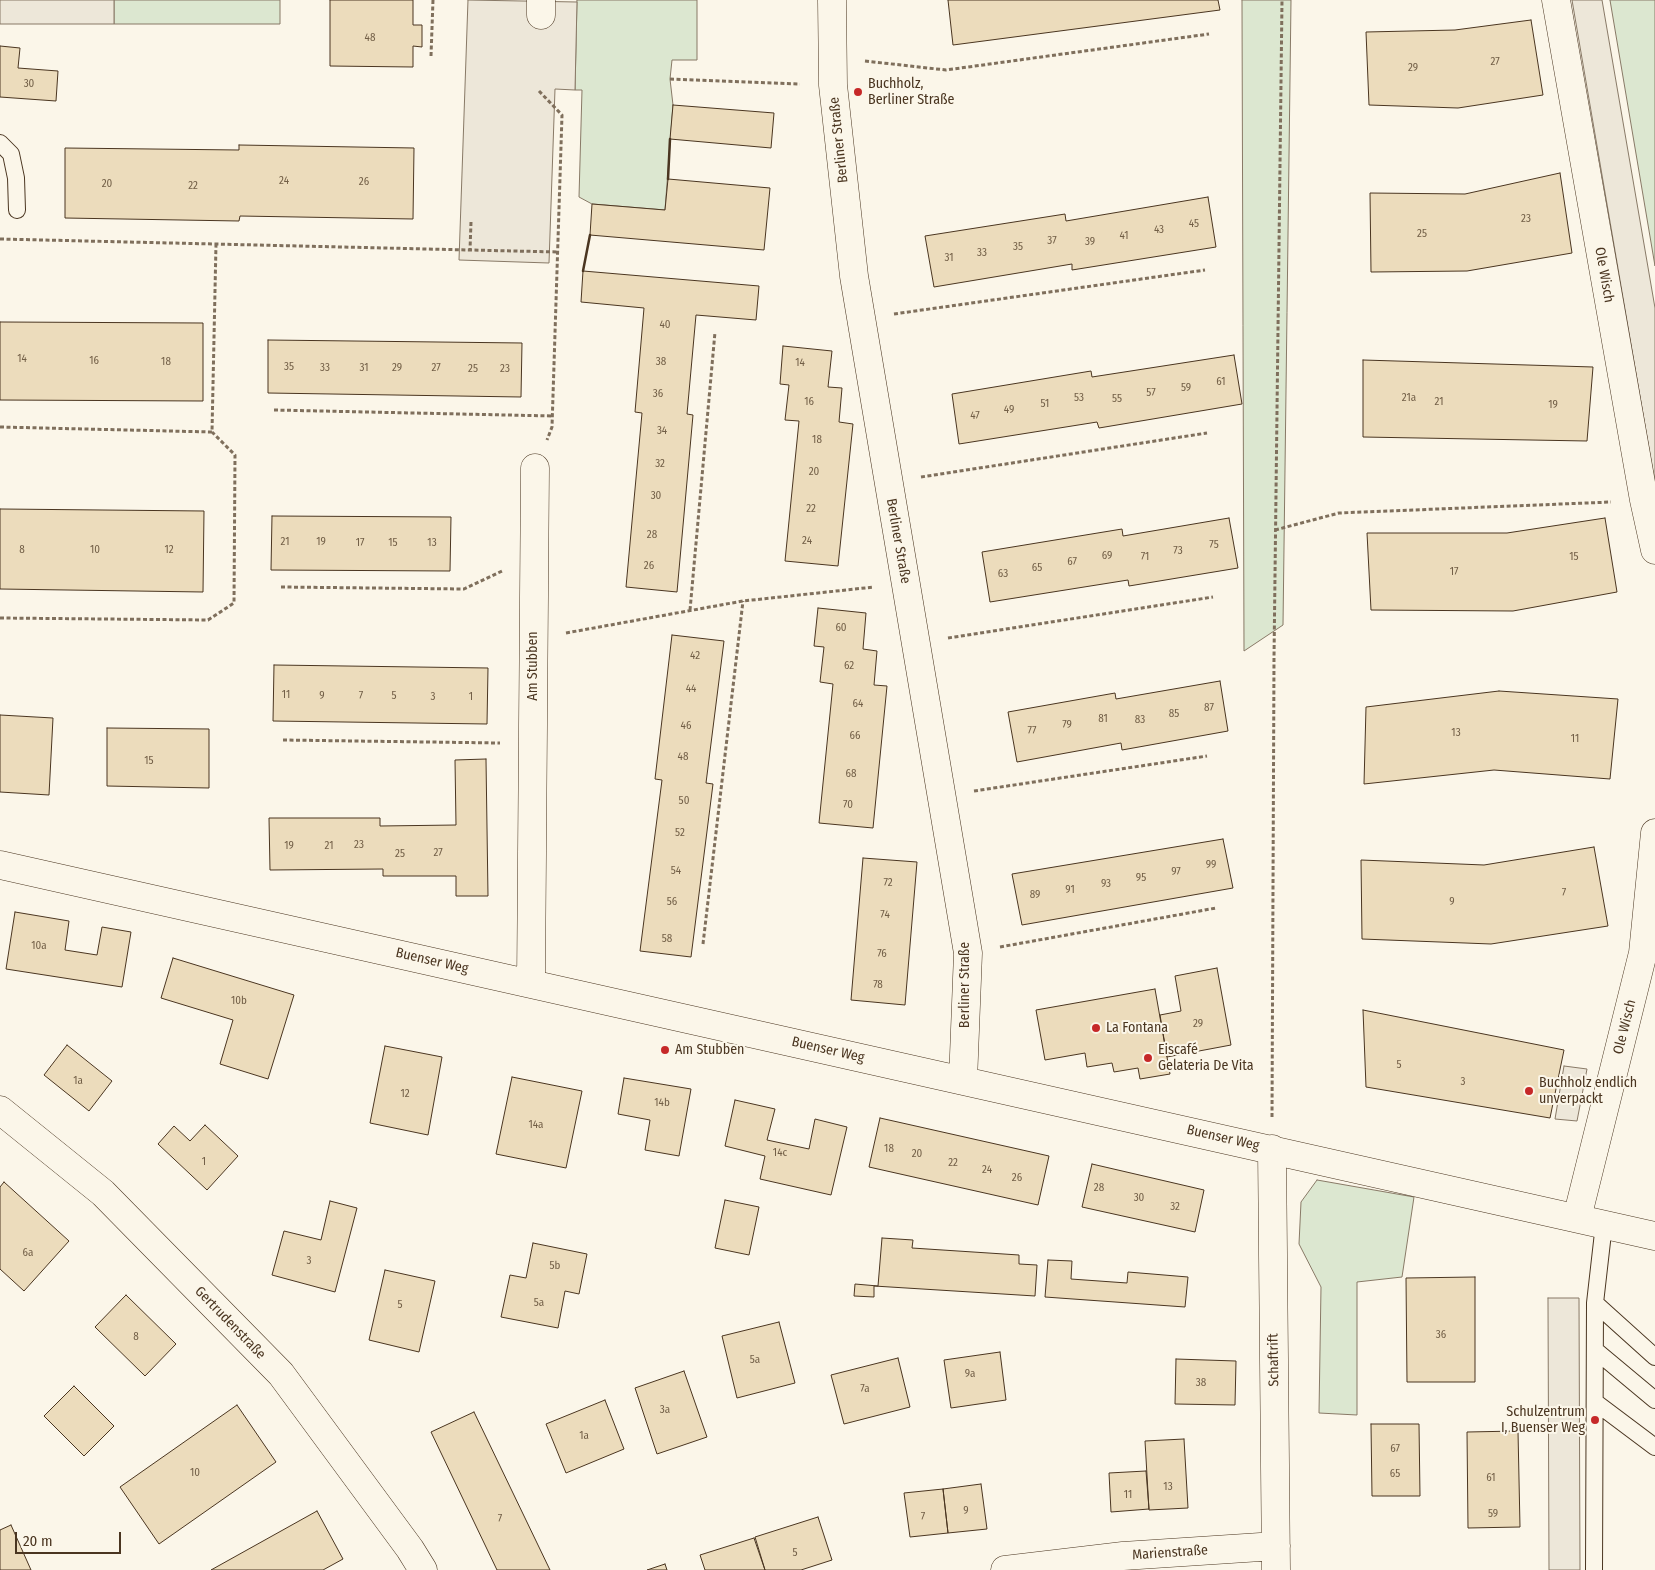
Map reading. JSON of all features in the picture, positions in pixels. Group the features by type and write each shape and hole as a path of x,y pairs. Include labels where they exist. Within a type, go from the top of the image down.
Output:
{"street":[{"name":"Berliner Straße","path":"832,0 833,85 854,276 968,953 963,1081"},
{"name":"Ole Wisch","path":"1556,0 1644,500 1655,550"},
{"name":"Am Stubben","path":"531,983 535,468"},
{"name":"Ole Wisch","path":"1577,1218 1643,952 1655,833"},
{"name":"Buenser Weg","path":"0,865 1655,1236"},
{"name":"Gertrudenstraße","path":"0,1110 103,1193 281,1374 410,1549 422,1570"},
{"name":"Schaftrift","path":"1272,1149 1276,1558"},
{"name":"Marienstraße","path":"1005,1570 1123,1556 1276,1558"}],"lane":[{"path":"0,143 11,154 16,178 16,210"},
{"path":"1594,1570 1595,1303 1604,1224"},
{"path":"1595,1303 1655,1357"},
{"path":"1595,1350 1655,1400"},
{"path":"1595,1402 1655,1447"}],"path":[{"path":"431,56 433,0"},
{"path":"1272,1149 1275,530 1282,0"},
{"path":"832,57 946,70 1209,34"},
{"path":"670,78 833,85"},
{"path":"535,468 552,427 553,416 562,115 539,91"},
{"path":"470,250 471,222"},
{"path":"0,239 558,252"},
{"path":"212,432 216,244"},
{"path":"861,319 1205,270"},
{"path":"690,610 715,332"},
{"path":"274,410 553,416"},
{"path":"0,427 212,432 236,455 234,603 208,620 0,618"},
{"path":"888,482 1207,434"},
{"path":"1275,530 1339,513 1644,500"},
{"path":"281,587 464,589 534,555"},
{"path":"533,639 743,601 906,584"},
{"path":"915,643 1213,597"},
{"path":"703,944 743,601"},
{"path":"283,740 533,744"},
{"path":"941,796 1207,756"},
{"path":"968,953 1216,908"}],"green space":[{"path":"114,0 280,0 280,24 114,24"},
{"path":"577,0 697,0 697,60 672,60 670,79 673,105 665,210 592,204 579,197 582,90 575,90"},
{"path":"1242,0 1291,0 1283,625 1244,651"},
{"path":"1610,0 1655,0 1655,266"},
{"path":"1317,1180 1414,1197 1402,1277 1357,1282 1357,1415 1319,1413 1321,1287 1299,1244 1301,1202"}],"shaded area":[{"path":"0,0 114,0 114,24 0,24"},
{"path":"468,0 577,2 575,90 555,89 549,263 459,260"},
{"path":"1572,0 1602,0 1655,308 1655,484"},
{"path":"1564,1066 1587,1069 1577,1121 1555,1119"},
{"path":"1548,1298 1579,1298 1580,1570 1549,1570"}],"building":[{"path":"330,0 413,0 413,25 422,25 422,47 413,46 413,67 330,66"},
{"path":"948,0 1218,0 1220,10 953,45"},
{"path":"1531,20 1543,95 1458,108 1369,105 1366,32 1455,30"},
{"path":"0,46 20,48 18,68 58,71 56,101 0,97"},
{"path":"673,105 774,113 771,148 670,139"},
{"path":"239,145 414,148 413,219 240,216 239,221 65,218 65,148 239,150"},
{"path":"1560,173 1572,253 1467,271 1371,272 1370,193 1465,194"},
{"path":"668,179 770,188 764,250 590,235 592,204 665,210"},
{"path":"1208,197 1216,247 1072,270 1072,264 934,287 925,236 1065,214 1066,221"},
{"path":"583,271 759,286 756,320 696,315 687,414 693,415 677,592 626,587 642,413 635,412 644,308 581,302"},
{"path":"0,322 203,323 203,401 0,400"},
{"path":"268,340 522,343 521,397 268,393"},
{"path":"783,346 832,351 828,387 842,388 839,422 853,424 838,566 785,561 799,421 785,420 789,385 780,384"},
{"path":"1234,355 1242,404 1099,428 1097,422 959,444 952,394 1091,371 1092,377"},
{"path":"1363,360 1593,367 1587,441 1363,437"},
{"path":"0,509 204,511 203,592 0,589"},
{"path":"272,516 451,517 450,571 271,570"},
{"path":"1229,518 1238,568 1129,586 1128,580 990,602 982,552 1122,529 1123,536"},
{"path":"1605,518 1617,592 1513,611 1371,610 1367,533 1507,533"},
{"path":"818,608 866,613 863,649 877,651 874,685 887,686 873,828 819,823 833,684 820,682 824,647 814,646"},
{"path":"672,635 724,641 706,783 713,784 691,957 640,951 662,780 655,779"},
{"path":"274,665 488,668 487,724 273,721"},
{"path":"1220,681 1228,731 1122,750 1121,743 1017,762 1008,712 1115,693 1116,699"},
{"path":"1499,691 1618,699 1610,779 1494,770 1364,784 1366,707"},
{"path":"0,715 53,718 49,795 0,792"},
{"path":"107,728 209,729 209,788 107,786"},
{"path":"486,759 488,896 456,896 456,876 383,876 383,869 270,870 269,818 380,818 380,826 456,825 455,760"},
{"path":"1223,839 1233,888 1022,925 1012,874"},
{"path":"1594,847 1608,926 1491,944 1362,939 1361,860 1484,865"},
{"path":"863,858 917,862 905,1005 851,1000"},
{"path":"15,912 69,921 65,950 97,955 102,927 131,932 122,987 6,969"},
{"path":"173,958 294,995 268,1079 220,1064 233,1020 161,998"},
{"path":"1217,968 1231,1045 1167,1057 1160,1015 1181,1011 1175,976"},
{"path":"1155,989 1170,1074 1140,1079 1138,1068 1114,1072 1112,1063 1087,1067 1085,1053 1045,1060 1036,1010"},
{"path":"1363,1010 1564,1050 1550,1118 1366,1087"},
{"path":"67,1045 112,1081 89,1111 44,1075"},
{"path":"385,1046 442,1057 428,1135 370,1123"},
{"path":"512,1077 582,1091 566,1168 496,1154"},
{"path":"624,1078 691,1089 679,1156 645,1150 650,1120 618,1114"},
{"path":"735,1100 775,1109 767,1140 809,1149 815,1119 847,1127 831,1195 760,1179 765,1156 725,1146"},
{"path":"880,1118 1049,1156 1038,1205 869,1167"},
{"path":"205,1125 238,1156 207,1190 158,1144 174,1126 190,1141"},
{"path":"1092,1164 1204,1190 1195,1232 1082,1207"},
{"path":"4,1182 69,1241 24,1291 0,1269 0,1187"},
{"path":"725,1200 759,1207 749,1255 715,1248"},
{"path":"330,1201 357,1208 335,1292 272,1275 284,1231 321,1240"},
{"path":"882,1238 913,1240 912,1248 1019,1255 1019,1264 1037,1265 1035,1296 874,1286 874,1297 854,1296 855,1284 878,1286"},
{"path":"533,1243 587,1254 579,1294 565,1291 558,1328 501,1317 510,1275 526,1278"},
{"path":"1048,1260 1072,1261 1071,1279 1127,1283 1128,1272 1188,1277 1185,1307 1045,1297"},
{"path":"385,1270 435,1281 419,1352 369,1340"},
{"path":"1475,1277 1475,1382 1407,1382 1406,1278"},
{"path":"126,1295 176,1344 145,1376 95,1327"},
{"path":"779,1322 795,1383 737,1398 722,1336"},
{"path":"1000,1352 1006,1400 951,1408 944,1360"},
{"path":"898,1358 910,1407 844,1424 831,1375"},
{"path":"1176,1359 1236,1361 1235,1405 1175,1404"},
{"path":"684,1371 707,1437 657,1454 635,1388"},
{"path":"74,1386 114,1426 84,1456 44,1416"},
{"path":"605,1400 624,1449 566,1473 546,1424"},
{"path":"237,1405 276,1462 159,1544 120,1487"},
{"path":"474,1412 550,1570 497,1570 431,1432"},
{"path":"1371,1424 1419,1424 1420,1496 1372,1496"},
{"path":"1518,1431 1520,1527 1468,1528 1467,1432"},
{"path":"1184,1439 1188,1508 1149,1510 1145,1441"},
{"path":"1146,1471 1149,1509 1111,1512 1109,1473"},
{"path":"981,1484 987,1529 948,1533 943,1489"},
{"path":"943,1489 948,1533 910,1537 904,1493"},
{"path":"317,1511 343,1559 323,1570 211,1570"},
{"path":"818,1517 832,1560 801,1570 765,1570 755,1537"},
{"path":"11,1525 31,1570 0,1570 0,1530"},
{"path":"754,1538 765,1570 705,1570 700,1555"},
{"path":"665,1564 667,1570 647,1570"}],"wall":[{"path":"668,179 670,139"},
{"path":"583,271 590,235"}],"place":[{"name":"Buchholz, Berliner Straße","path":"858,92"},
{"name":"La Fontana","path":"1096,1028"},
{"name":"Am Stubben","path":"665,1050"},
{"name":"Eiscafé Gelateria De Vita","path":"1148,1058"},
{"name":"Buchholz endlich unverpackt","path":"1529,1091"},
{"name":"Schulzentrum I, Buenser Weg","path":"1595,1420"}]}
